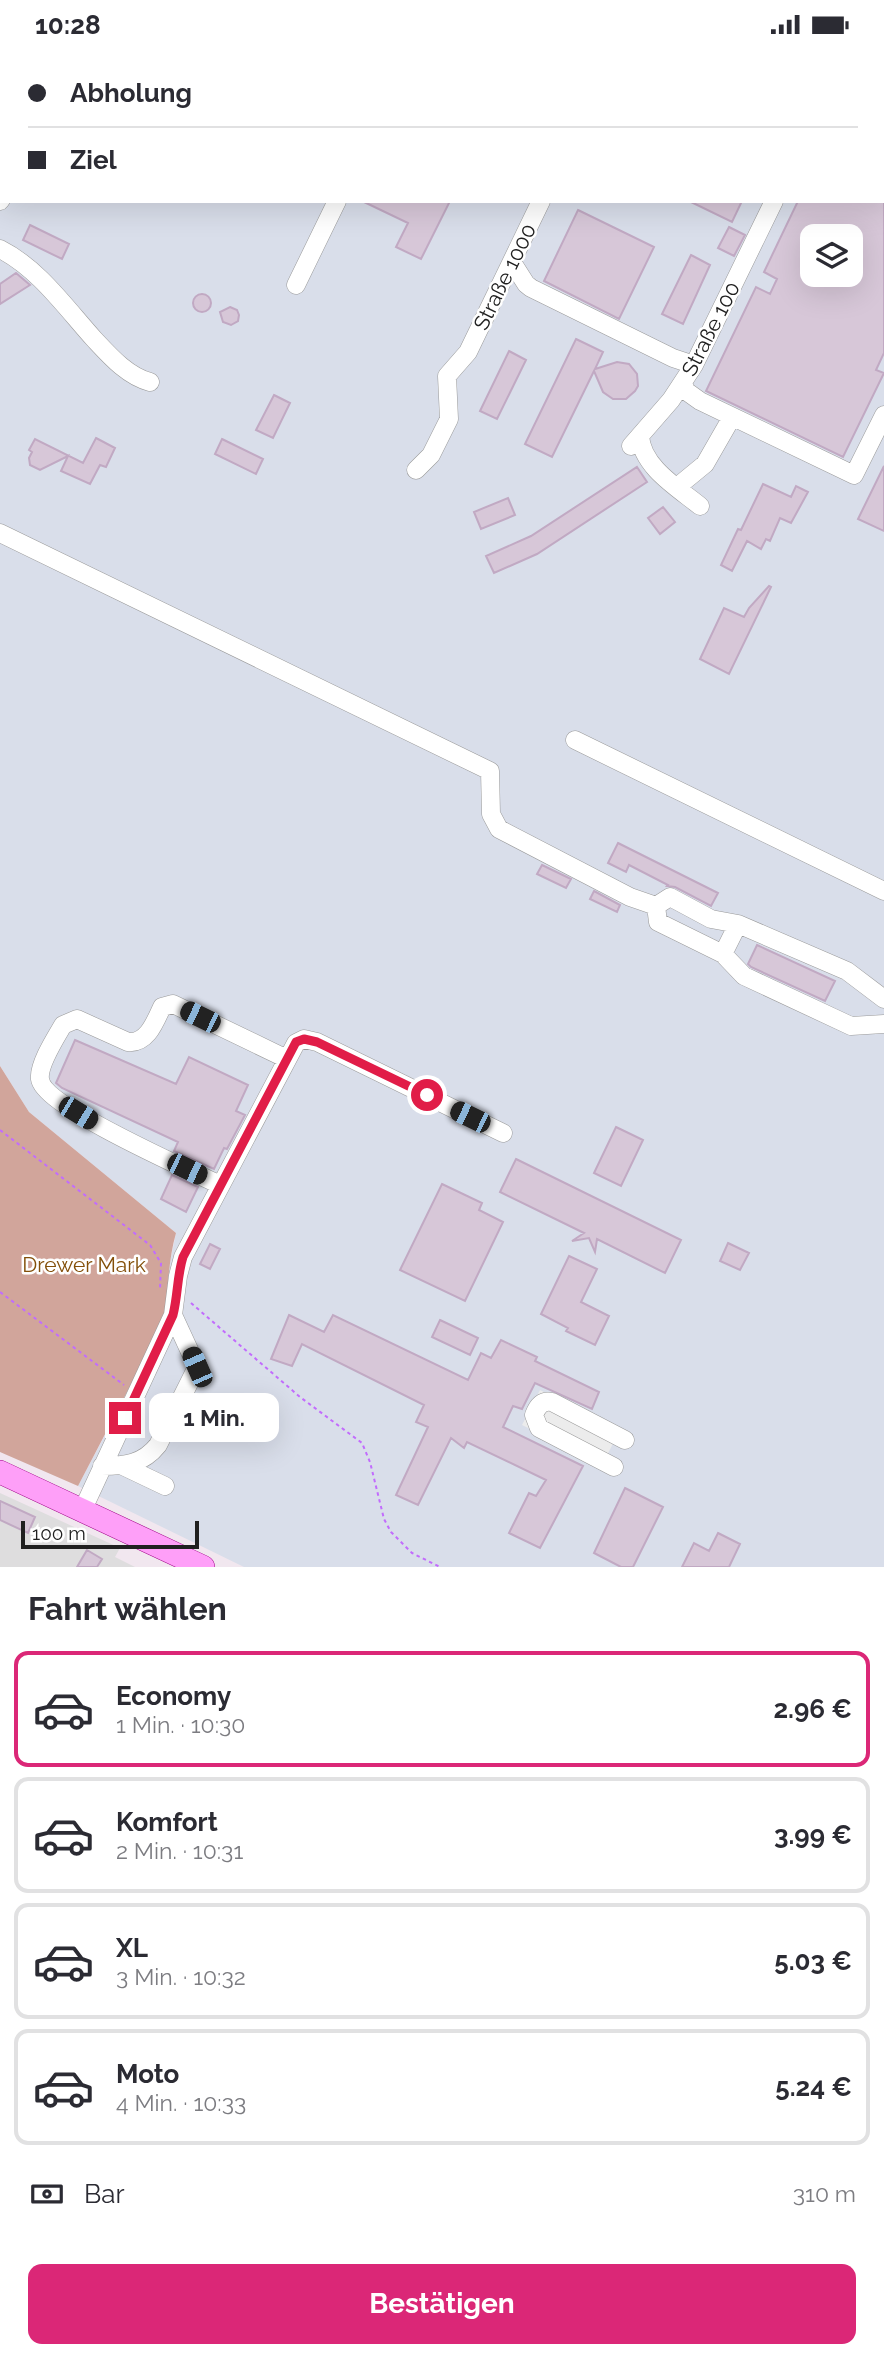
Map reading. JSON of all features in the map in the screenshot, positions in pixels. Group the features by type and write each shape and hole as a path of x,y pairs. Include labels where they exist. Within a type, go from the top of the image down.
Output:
{"main road":[{"path":"0,1472 203,1567"}],"street":[{"path":"296,285 336,203"},
{"name":"Straße 1000","path":"416,470 431,455 449,419 447,376 468,352 540,203"},
{"name":"Straße 100","path":"677,487 653,466 636,441 683,383 694,365 774,203"},
{"path":"0,249 29,268 107,353 124,368 149,382"},
{"path":"512,262 531,288 673,358 694,365"},
{"path":"683,383 686,391 700,401 854,475 884,415"},
{"path":"700,506 677,487 705,464 732,417"},
{"path":"0,533 490,771 491,814 499,829 630,897 656,906"},
{"path":"575,740 884,891"},
{"path":"656,906 670,897 711,919 738,924 847,971 884,999"},
{"path":"656,906 658,922 723,954 744,976 851,1026 884,1024"},
{"path":"723,954 738,924"},
{"path":"220,1185 101,1126 46,1091 40,1080 41,1069 52,1045 63,1025 77,1019 136,1043 143,1040 162,1007 173,1004 287,1059"},
{"path":"83,1509 175,1307 183,1257 296,1042 317,1042 503,1133"},
{"path":"102,1466 123,1466 149,1457 158,1445 197,1367 175,1307"},
{"path":"614,1467 539,1428 534,1415 541,1403 552,1402 625,1440"},
{"path":"123,1466 165,1486"}],"path":[{"path":"0,1130 150,1245 161,1263 160,1293 175,1307 189,1302 300,1397 362,1443 370,1462 384,1519 391,1532 411,1553 440,1567"},
{"path":"0,1293 136,1394"}],"shaded area":[{"path":"0,203 884,203 884,1567 244,1567 78,1486 142,1365 167,1277 176,1233 29,1112 0,1066"},
{"path":"540,1390 620,1430 602,1465 522,1425"},
{"path":"0,1493 120,1548 115,1557 135,1567 0,1567"}],"green space":[{"name":"Drewer Mark","path":"0,1066 29,1112 176,1233 163,1323 78,1486 0,1452"}],"building":[{"path":"366,203 449,203 421,259 396,247 408,223"},
{"path":"693,203 741,203 732,222"},
{"path":"797,203 884,203 884,353 876,370 884,373 843,457 706,391 756,287 770,294 777,279 764,272"},
{"path":"578,210 654,247 619,319 544,281"},
{"path":"30,225 69,244 62,259 23,240"},
{"path":"729,227 745,235 734,256 718,248"},
{"path":"691,255 710,265 683,324 662,314"},
{"path":"16,273 30,285 0,304 0,284"},
{"path":"202,294 208,297 211,303 208,309 202,312 196,309 193,303 196,297"},
{"path":"230,307 237,310 239,315 238,321 231,325 223,322 220,312"},
{"path":"576,339 603,352 595,369 617,362 629,364 637,374 638,386 626,399 613,399 603,392 594,371 552,457 525,444"},
{"path":"509,351 526,360 497,419 480,411"},
{"path":"274,395 290,403 273,438 256,430"},
{"path":"96,438 115,448 106,467 100,465 90,484 61,471 68,456 40,470 30,465 32,452 29,450 35,439 83,463"},
{"path":"222,439 263,459 256,474 215,454"},
{"path":"884,466 884,531 858,519"},
{"path":"637,467 647,482 537,554 494,573 486,556 531,536"},
{"path":"763,484 791,497 796,486 808,492 791,523 780,518 770,541 766,539 761,549 747,541 732,571 721,565"},
{"path":"508,498 515,515 481,529 474,512"},
{"path":"663,507 675,522 660,534 648,518"},
{"path":"769,586 771,587 729,674 700,659 724,608 744,617"},
{"path":"618,843 718,893 711,906 629,865 626,872 608,863"},
{"path":"542,865 571,879 566,888 537,874"},
{"path":"594,891 620,905 617,912 590,899"},
{"path":"757,945 835,981 825,1001 751,967 748,964"},
{"path":"75,1040 176,1084 189,1057 248,1085 236,1111 245,1115 214,1169 174,1151 178,1142 56,1083"},
{"path":"616,1127 643,1140 621,1186 594,1173"},
{"path":"516,1159 681,1240 665,1273 597,1239 595,1252 589,1238 572,1241 584,1233 500,1192"},
{"path":"172,1175 198,1187 186,1212 161,1199"},
{"path":"442,1184 482,1203 479,1210 503,1222 465,1301 400,1270"},
{"path":"728,1243 749,1253 740,1270 720,1261"},
{"path":"210,1244 220,1249 210,1269 200,1264"},
{"path":"569,1256 597,1269 581,1302 609,1316 595,1345 566,1331 568,1328 541,1314"},
{"path":"289,1315 324,1332 333,1315 468,1380 481,1353 491,1358 501,1340 537,1357 535,1361 599,1392 592,1409 535,1383 522,1409 513,1406 503,1427 583,1466 540,1548 509,1533 529,1493 536,1496 546,1480 467,1442 464,1448 451,1438 418,1505 396,1495 428,1427 416,1422 424,1405 302,1344 292,1366 271,1359"},
{"path":"440,1320 478,1338 470,1355 432,1337"},
{"path":"625,1488 663,1507 633,1567 621,1567 594,1553"},
{"path":"0,1501 35,1517 28,1533 0,1520"},
{"path":"718,1533 740,1544 729,1567 682,1567 694,1543 709,1551"},
{"path":"87,1550 102,1559 97,1567 77,1567"}],"route":[{"path":"125,1418 173,1315 183,1257 296,1042 309,1039 317,1042 427,1095"}]}
